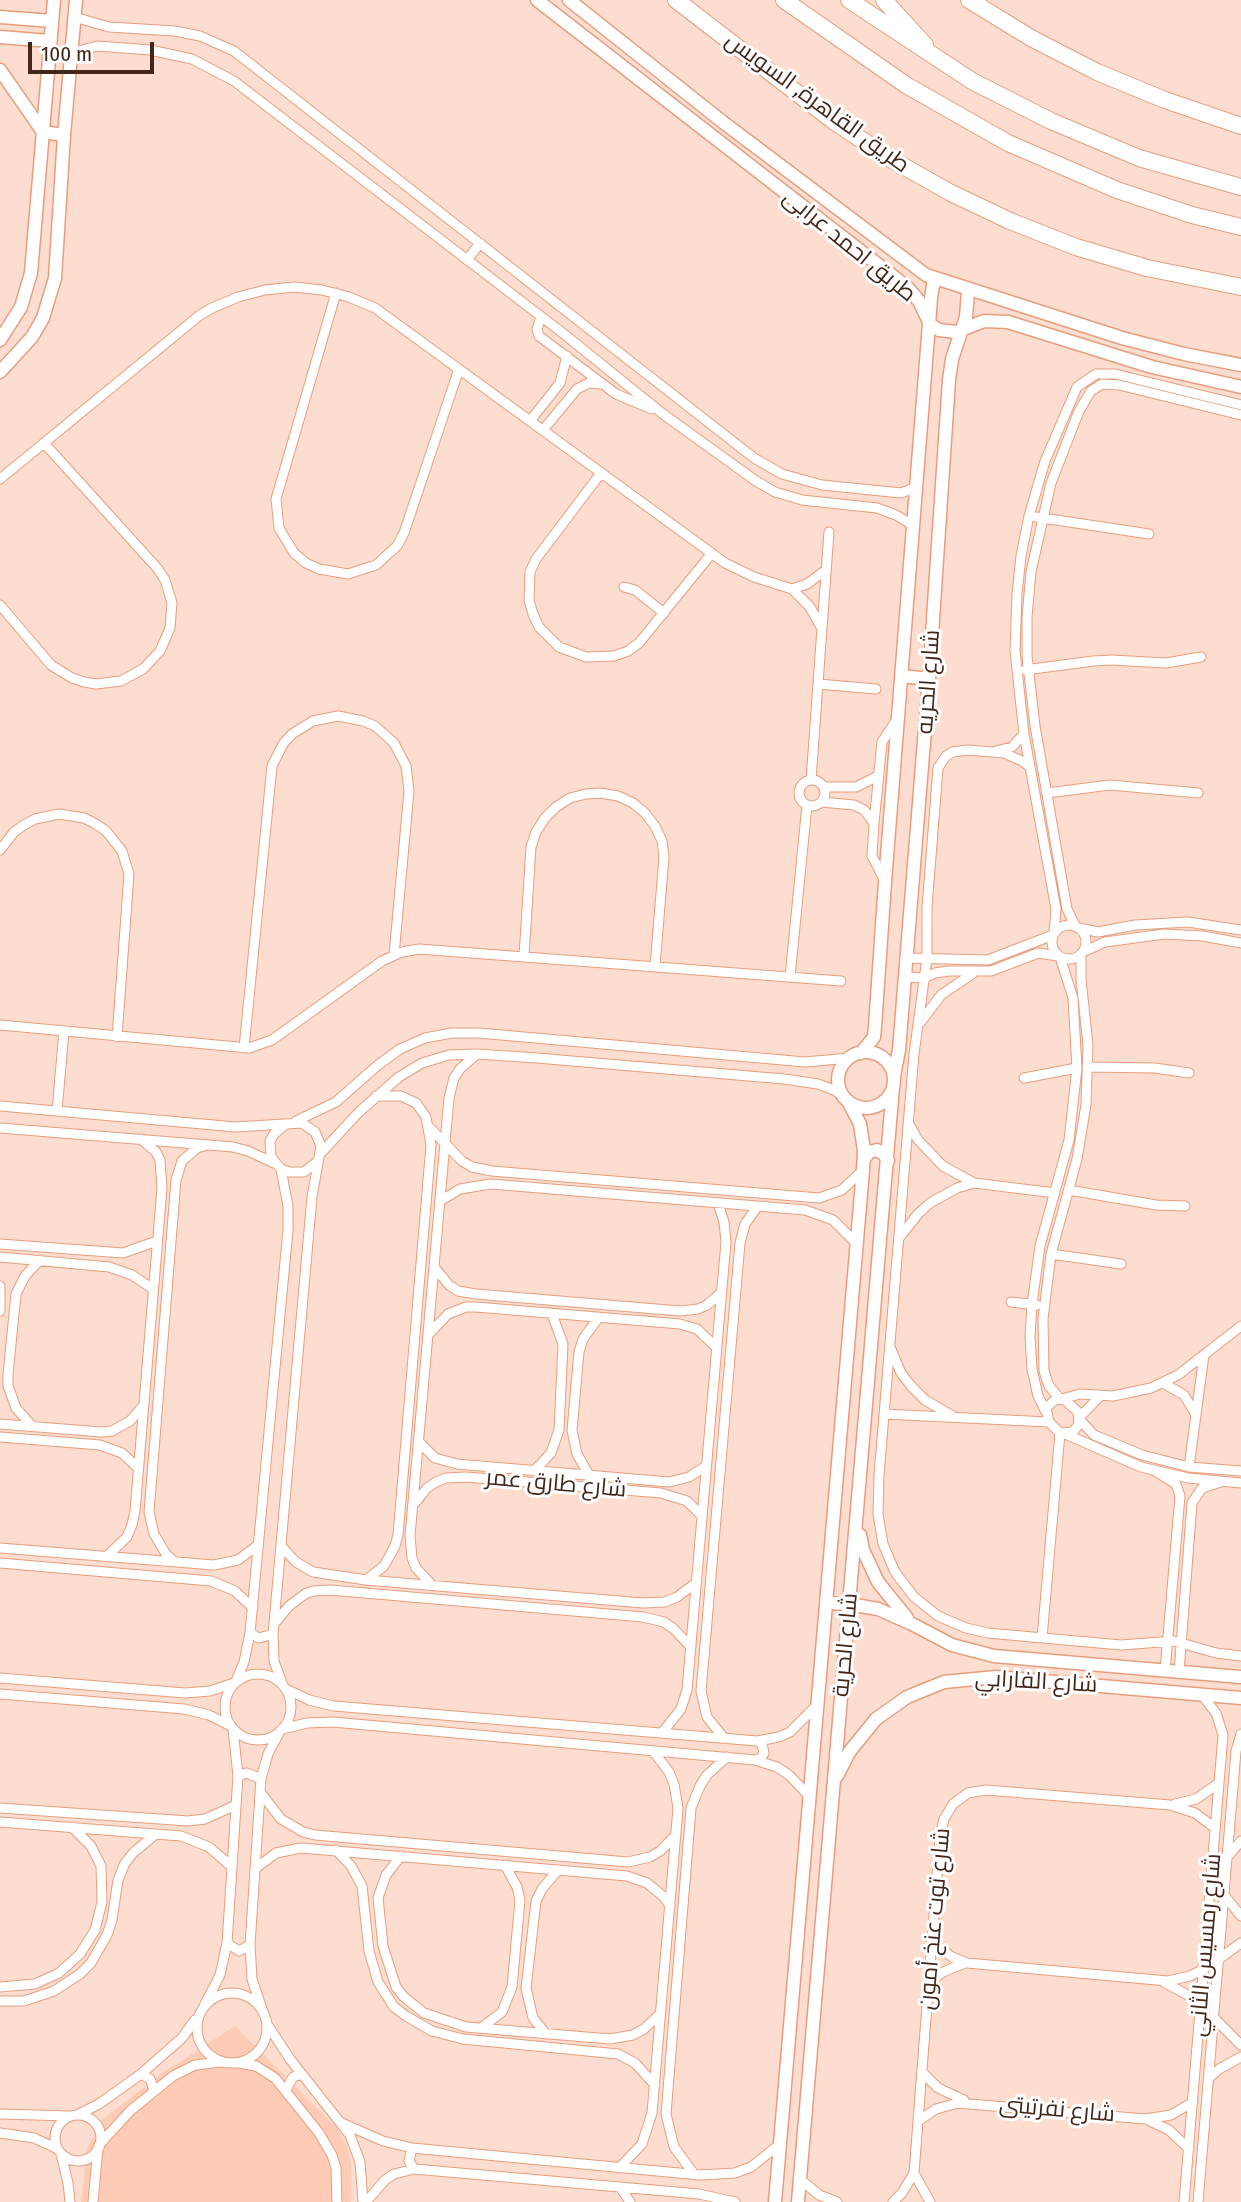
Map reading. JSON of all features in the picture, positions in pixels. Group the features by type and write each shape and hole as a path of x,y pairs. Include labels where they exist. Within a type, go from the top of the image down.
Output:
{"highway":[{"name":"طريق القاهرة, السويس","path":"676,0 832,120 889,158 948,192 1031,230 1088,250 1171,274 1241,287"},
{"path":"784,0 906,85 1008,144 1117,190 1192,215 1241,227"},
{"path":"849,0 935,58 1010,102 1139,158 1241,187"},
{"path":"884,0 935,58"},
{"path":"969,0 1031,38 1097,72 1165,100 1241,126"}],"street":[{"path":"0,340 21,307 31,273 54,0"},
{"path":"1,373 32,337 50,298 58,254 64,135 76,0"},
{"name":"طريق احمد عرابى","path":"537,0 907,287 919,301 930,324 944,332 962,330 984,321 1008,322 1152,367 1241,387"},
{"name":"طريق احمد عرابى","path":"569,0 724,123 911,265 934,279 1153,346 1241,365"},
{"path":"0,17 52,21"},
{"path":"74,17 108,27 201,36 234,51 746,452 782,474 822,485 901,493 917,487"},
{"path":"132,49 133,29"},
{"path":"0,37 50,41"},
{"path":"71,52 97,46 192,59 234,81 663,414 765,487 793,498 877,508 914,526"},
{"path":"0,70 43,132 64,135"},
{"path":"467,260 480,243"},
{"name":"شارع الحريه","path":"856,1055 874,1037 877,1010 934,279"},
{"path":"0,480 212,308 251,292 279,288 308,288 336,293 375,308 712,553 747,575 792,589 810,607 822,629"},
{"name":"شارع الحريه","path":"894,1082 907,958 929,679 949,380 952,359 968,308 968,291"},
{"path":"336,293 276,499 279,528 294,553 306,563 333,573 362,571 387,557 397,546 404,533 459,369"},
{"path":"1008,322 1007,312 1015,305"},
{"path":"541,317 537,329 539,336 603,386 627,400 663,414"},
{"path":"530,421 560,383 568,356"},
{"path":"1241,415 1128,383 1109,373 1096,374 1077,387 1045,461 1029,516 1017,594 1016,671 1024,734 1056,909 1053,948 1068,976 1073,998 1077,1064 1072,1125 1040,1246 1032,1304 1030,1337 1035,1387 1047,1417 1061,1433 1116,1458 1155,1471 1188,1478 1241,1483"},
{"path":"1096,374 1102,384"},
{"path":"926,378 949,380"},
{"path":"560,383 573,392"},
{"path":"1241,405 1128,383 1102,384 1091,391 1079,411 1057,465 1032,563 1027,602 1028,669 1067,909 1086,940 1080,971 1089,1064 1083,1124 1069,1190 1051,1254 1044,1306 1044,1371 1049,1386 1061,1399 1074,1407 1079,1419 1094,1435 1157,1460 1241,1471"},
{"path":"543,430 573,392 585,384 603,386"},
{"path":"1068,406 1079,411"},
{"path":"0,605 51,665 72,678 96,684 121,681 143,669 160,651 170,628 172,603 158,569 44,443"},
{"path":"740,470 746,452"},
{"path":"601,473 536,559 528,586 533,614 539,627 559,647 579,655 600,658 614,656 639,643 712,553"},
{"path":"1029,516 1149,534"},
{"path":"811,780 829,532"},
{"path":"792,589 807,584 826,570"},
{"path":"624,587 635,590 664,613"},
{"path":"1016,671 1112,660 1167,663 1201,657"},
{"path":"902,676 929,679"},
{"path":"818,684 876,689"},
{"path":"244,1048 272,766 283,744 292,734 313,721 338,716 363,720 375,726 394,743 406,766 409,791 394,955"},
{"path":"885,882 872,856 874,823 882,742 898,717"},
{"path":"995,752 1012,747 1024,734"},
{"path":"1030,767 1014,756 968,750 953,752 938,768 926,919 927,958 917,1028 889,1344 878,1497 880,1530 888,1559 904,1585 925,1607 951,1623 981,1632 1121,1645 1181,1642 1216,1653 1241,1656"},
{"path":"824,788 856,787 878,776"},
{"path":"821,802 825,795 824,788 818,782 811,780 801,785 801,800 807,804 815,805 821,802 855,805 868,814 874,823"},
{"path":"1047,793 1110,785 1198,793"},
{"path":"855,805 856,787"},
{"path":"524,956 531,847 536,832 556,807 570,798 600,793 618,796 633,803 655,826 662,841 664,857 655,967"},
{"path":"790,977 807,804"},
{"path":"0,850 13,832 23,825 35,819 60,814 72,815 96,824 106,831 122,850 129,874 117,1037"},
{"path":"907,958 988,960 1054,934 1066,925 1098,932 1153,923 1205,923 1241,930"},
{"path":"1203,936 1205,923"},
{"path":"905,977 924,978 949,971 975,973 1000,969 1038,953 1069,959 1099,944 1134,937 1164,934 1203,936 1241,943"},
{"path":"0,1026 244,1048 257,1046 272,1040 382,961 394,955 427,949 841,981"},
{"path":"917,1028 923,1016 941,995 975,973"},
{"path":"877,1010 889,1019 902,1013"},
{"path":"57,1111 64,1031"},
{"path":"0,1128 218,1146 247,1151 297,1173 304,1172 318,1158 350,1105 389,1056 425,1038 465,1032 805,1062 872,1053 890,1066 894,1082 889,1097 875,1107 864,1108 818,1084 784,1079 477,1054 449,1055 422,1063 376,1096"},
{"path":"537,1058 539,1039"},
{"path":"674,1070 677,1051"},
{"path":"432,1585 416,1568 412,1558 410,1535 451,1088 460,1069 477,1054"},
{"path":"846,1099 839,1087 839,1076 843,1066 856,1055"},
{"path":"784,1079 791,1068 786,1060"},
{"path":"1024,1078 1077,1064 1155,1068 1189,1073"},
{"name":"شارع الحرية","path":"798,2202 894,1082"},
{"path":"364,2202 360,2162 342,2123 302,2074 267,2023 252,1979 250,1945 261,1779 268,1754 291,1710 274,1661 274,1629 299,1229 288,1206 278,1166 270,1149 270,1141 274,1134 290,1123 326,1108 350,1105 376,1096 401,1096 422,1110 429,1126 462,1161 483,1170 819,1198 842,1190 864,1165 869,1152 877,1150 884,1154 888,1161"},
{"name":"شارع الحرية","path":"775,2202 864,1165 860,1124 846,1099"},
{"path":"0,1106 252,1128 302,1123 315,1132 319,1139 318,1158 299,1229 258,1545 250,1633 244,1662 224,1704 232,1728 238,1776 227,1943 220,1975 198,2016 182,2038 141,2074 99,2104 62,2122 57,2128 55,2142 66,2173 70,2202"},
{"path":"909,1124 918,1140 936,1160 958,1176 974,1183 1055,1193"},
{"path":"217,1126 224,1136 223,1142 218,1146"},
{"path":"366,1580 384,1566 396,1546 398,1535 430,1156 429,1126"},
{"path":"107,1556 127,1537 135,1511 158,1241 162,1188 160,1160 156,1152 141,1139"},
{"path":"175,1562 159,1545 150,1523 149,1511 178,1170 182,1161 197,1148 207,1145"},
{"path":"482,1184 479,1177 483,1170"},
{"path":"898,1239 930,1203 950,1191 974,1183"},
{"path":"440,1201 460,1189 482,1184 805,1210 833,1220 857,1244"},
{"path":"669,1186 669,1199"},
{"path":"162,1188 171,1187 176,1190"},
{"path":"1069,1190 1156,1205 1185,1206"},
{"path":"805,1210 810,1203 806,1197"},
{"path":"662,1733 681,1709 687,1690 726,1242 718,1203"},
{"path":"724,1738 707,1717 701,1691 740,1243 745,1224 757,1206"},
{"path":"726,1242 734,1239 740,1243"},
{"path":"0,1244 123,1253 158,1241"},
{"path":"97,1253 101,1259 97,1265"},
{"path":"1051,1254 1121,1264"},
{"path":"0,1257 97,1265 121,1270 153,1289"},
{"path":"32,1426 16,1408 4,1376 14,1305 20,1285 40,1260"},
{"path":"435,1268 449,1285 458,1291 476,1294 672,1311 698,1309 721,1293"},
{"path":"0,1286 0,1311"},
{"path":"476,1294 470,1301 476,1307"},
{"path":"1,1303 8,1301 14,1305"},
{"path":"1011,1302 1044,1306"},
{"path":"429,1335 434,1326 448,1314 466,1307 476,1307 671,1323 697,1329 716,1348"},
{"path":"671,1323 676,1317 672,1311"},
{"path":"534,1471 551,1453 559,1430 563,1365 561,1333 552,1314"},
{"path":"589,1475 577,1454 572,1430 576,1366 583,1339 599,1317"},
{"path":"851,1324 875,1326"},
{"path":"1047,1417 1048,1404 1061,1399 1080,1394 1126,1394 1163,1383 1178,1375 1241,1326"},
{"path":"889,1344 901,1373 912,1387 932,1405 956,1417"},
{"path":"1189,1466 1203,1355"},
{"path":"563,1365 569,1359 573,1360 576,1366"},
{"path":"412,1369 426,1370"},
{"path":"1163,1383 1184,1395 1196,1416"},
{"path":"1061,1433 1068,1434 1076,1429 1079,1419 1100,1396"},
{"path":"0,1423 101,1432 121,1427 144,1405"},
{"path":"711,1412 725,1414"},
{"path":"884,1414 1047,1417"},
{"path":"559,1430 565,1434 572,1430"},
{"path":"100,1445 104,1439 101,1432"},
{"path":"1042,1638 1061,1433"},
{"path":"0,1437 100,1445 122,1453 138,1468"},
{"name":"شارع طارق عمر","path":"419,1442 435,1458 457,1464 662,1482 689,1477 706,1466"},
{"path":"456,1477 453,1470 457,1464"},
{"path":"1155,1471 1176,1485 1180,1496 1164,1671"},
{"name":"شارع طارق عمر","path":"413,1505 427,1488 436,1482 456,1477 661,1493 687,1501 702,1516"},
{"path":"661,1493 666,1488 662,1482"},
{"path":"1179,1672 1194,1498 1207,1485 1221,1482"},
{"path":"1180,1496 1189,1494 1194,1498"},
{"path":"135,1511 142,1517 149,1511"},
{"name":"شارع الفارابي","path":"857,1516 863,1550 870,1566 888,1597 912,1624"},
{"path":"398,1535 405,1539 410,1535"},
{"path":"0,1548 226,1564 238,1560 258,1545"},
{"path":"281,1546 304,1568 332,1576 366,1580 643,1604 665,1602 696,1583"},
{"path":"0,1563 199,1579 223,1585 253,1608"},
{"path":"199,1579 203,1574 201,1564"},
{"path":"1174,1567 1187,1569"},
{"path":"330,1590 325,1583 327,1578 332,1576"},
{"path":"250,1633 259,1638 274,1629 289,1606 305,1594 330,1590 643,1616 664,1622 691,1647"},
{"path":"522,1593 522,1606"},
{"name":"شارع الفارابي","path":"827,1603 878,1609 951,1645 972,1652 1023,1659 1241,1677"},
{"path":"643,1604 648,1605 649,1611 643,1616"},
{"path":"1021,1679 1023,1659"},
{"path":"0,1678 185,1693 210,1691 244,1676 261,1674 277,1680 309,1700 343,1706 757,1741 790,1732 818,1704"},
{"name":"شارع الفارابي","path":"834,1783 850,1751 876,1719 925,1688 962,1678 1021,1679 1241,1698"},
{"path":"42,1697 43,1682"},
{"path":"687,1690 694,1694 701,1691"},
{"path":"184,1709 189,1702 185,1693"},
{"path":"0,1694 184,1709 209,1716 253,1739 267,1738 281,1730 307,1723 342,1723 755,1760 777,1767 789,1775 810,1797"},
{"name":"شارع رمسيس الثاني","path":"1183,2200 1222,1750 1221,1724 1201,1694"},
{"path":"342,1723 336,1714 343,1706"},
{"path":"478,1735 480,1717"},
{"name":"شارع رمسيس الثاني","path":"1198,2202 1236,1751 1241,1734"},
{"path":"755,1760 761,1758 764,1753 764,1747 757,1741"},
{"path":"1222,1750 1229,1748 1236,1751"},
{"path":"619,2168 642,2144 652,2113 676,1835 678,1808 674,1784 669,1772 653,1751"},
{"path":"699,2194 705,2185 674,2147 666,2114 691,1808 707,1775 727,1757"},
{"path":"238,1776 247,1773 261,1779"},
{"name":"شارع توت عنخ أمون","path":"1170,1805 1196,1799 1219,1783"},
{"path":"1233,1785 1241,1793"},
{"name":"شارع توت عنخ أمون","path":"914,2174 942,1828 948,1811 968,1793 986,1790 1170,1805 1195,1812 1215,1828"},
{"path":"260,1792 281,1819 303,1832 315,1835 628,1862 650,1857 676,1835"},
{"path":"678,1808 686,1804 691,1808"},
{"path":"0,1808 168,1821 205,1819 236,1805"},
{"path":"167,1835 168,1821"},
{"path":"0,1822 181,1836 203,1844 222,1856 232,1867"},
{"path":"0,1987 35,1984 59,1973 80,1954 92,1936 100,1916 103,1887 101,1866 97,1855 72,1827"},
{"path":"0,2001 24,2001 39,1997 67,1984 85,1968 100,1950 112,1920 116,1889 125,1863 144,1842 156,1834"},
{"path":"314,1848 311,1842 315,1835"},
{"path":"807,1840 828,1842"},
{"path":"1227,1857 1241,1841"},
{"path":"256,1868 265,1860 288,1849 314,1848 626,1876 647,1883 664,1897 670,1906"},
{"path":"336,1850 357,1876 364,1897 369,1951 378,1982 394,2007 418,2024 463,2039 608,2052 635,2063 655,2085"},
{"path":"483,1863 485,1850"},
{"path":"401,1856 386,1875 378,1898 383,1946 391,1975 404,1997 424,2013 451,2024 610,2039 622,2038 644,2029 661,2013"},
{"path":"626,1876 631,1869 628,1862"},
{"path":"481,2028 502,2012 512,1987 519,1913 517,1887 505,1865"},
{"path":"546,2034 533,2018 526,1988 533,1913 541,1889 558,1870"},
{"path":"103,1887 110,1885 116,1889"},
{"path":"1224,1895 1241,1916"},
{"path":"364,1897 378,1898"},
{"path":"519,1913 525,1910 533,1913"},
{"path":"227,1943 239,1951 250,1945"},
{"path":"933,1943 952,1957 967,1963 1160,1980 1183,1979 1204,1969"},
{"path":"1219,1959 1241,1943"},
{"path":"665,1962 678,1962"},
{"path":"930,1981 951,1968 967,1963"},
{"path":"59,1973 67,1984"},
{"path":"1160,1980 1201,2002"},
{"path":"512,1987 520,1990 526,1988"},
{"path":"204,2006 213,1998 235,1993 246,1996 263,2012"},
{"path":"418,2024 424,2013"},
{"path":"198,2016 198,2039 212,2057 223,2062"},
{"path":"1214,2018 1241,2045"},
{"path":"234,2063 255,2054 262,2045 267,2023"},
{"path":"608,2052 612,2048 610,2039"},
{"path":"1209,2078 1219,2068 1241,2057"},
{"path":"1,2133 34,2138 71,2160 84,2160 90,2158 119,2122 154,2090 184,2069 208,2062 256,2066 266,2071 286,2090 320,2133 332,2155 338,2180 337,2202"},
{"name":"شارع نفرتيتى","path":"922,2072 948,2094 969,2102 1145,2119 1171,2115 1193,2102"},
{"path":"141,2074 150,2079 154,2090"},
{"path":"286,2090 293,2077 302,2074"},
{"name":"شارع نفرتيتى","path":"918,2121 936,2109 969,2102"},
{"path":"652,2113 659,2118 666,2114"},
{"path":"1,2133 7,2126 2,2115 76,2115 84,2116 96,2124 100,2131 93,2202"},
{"path":"783,2118 805,2120"},
{"name":"شارع نفرتيتى","path":"1145,2119 1170,2130 1189,2149"},
{"path":"342,2123 383,2141 412,2148 697,2175 735,2173 751,2167 780,2144"},
{"path":"412,2148 409,2157 414,2169"},
{"path":"364,2202 385,2180 414,2169 699,2194 735,2202"},
{"path":"893,2202 914,2174 930,2202"},
{"path":"800,2179 820,2195 837,2202"},
{"path":"620,2188 630,2202"},
{"path":"672,2202 683,2193"}],"shaded area":[{"path":"235,2026 337,2128 347,2146 351,2164 351,2202 81,2202 87,2149 103,2119 164,2072"}]}
